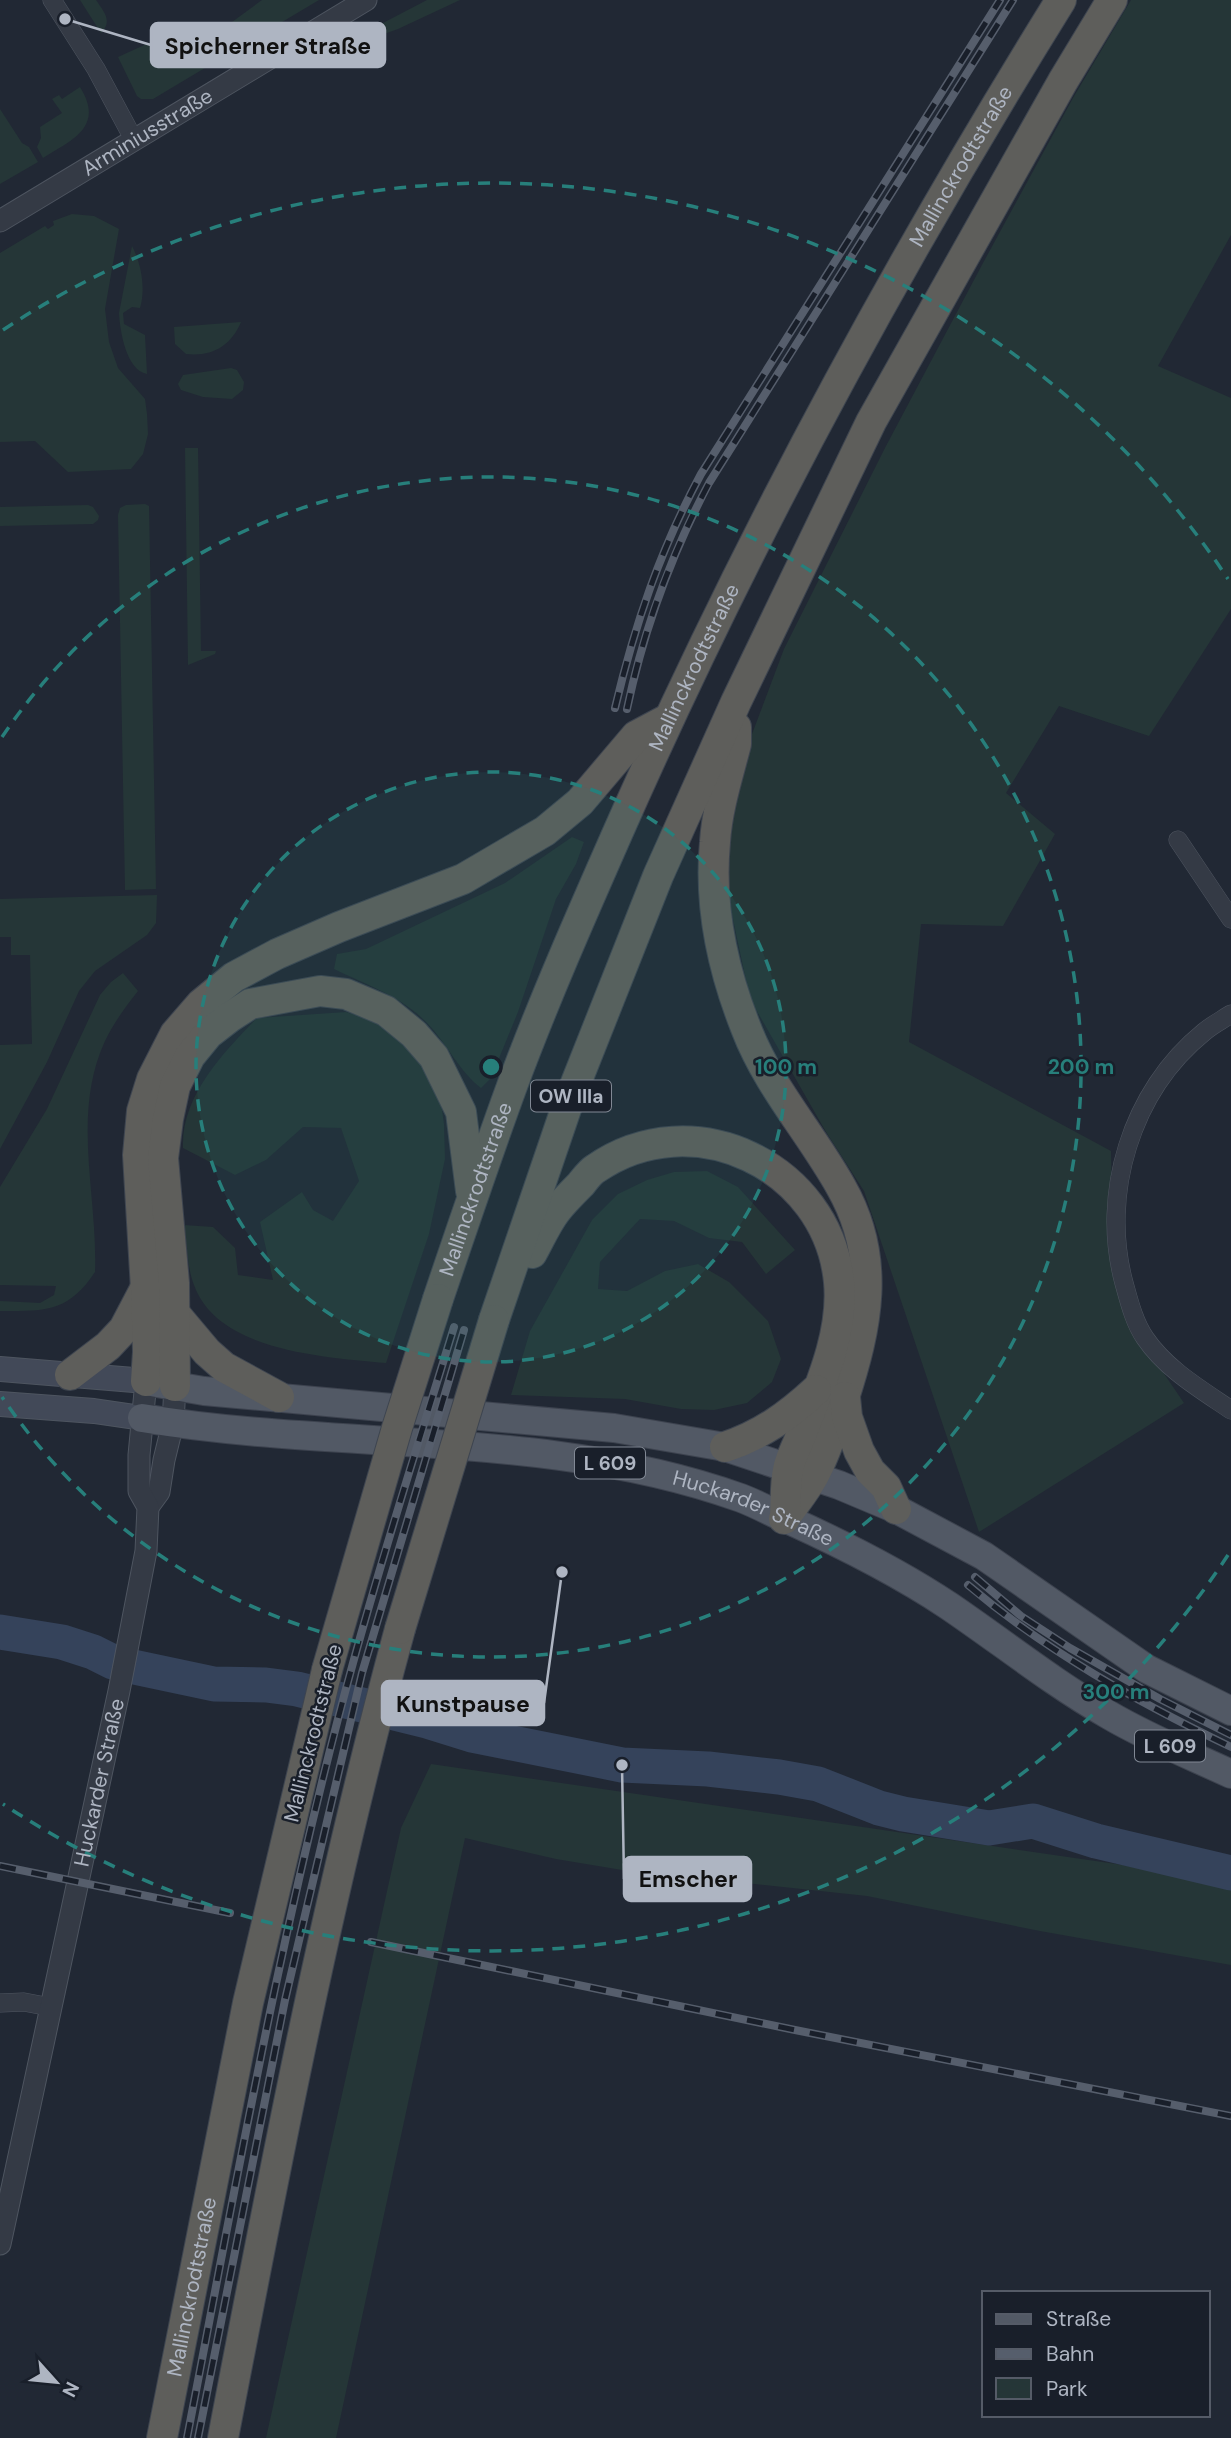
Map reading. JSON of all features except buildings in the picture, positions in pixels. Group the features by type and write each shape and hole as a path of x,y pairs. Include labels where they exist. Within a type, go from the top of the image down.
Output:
{"highway":[{"name":"Mallinckrodtstraße","path":"162,2438 248,2003 327,1670 438,1299 513,1084 591,894 668,719 748,555 868,327 983,126 1061,0"},
{"path":"725,1447 770,1428 832,1391 862,1335 867,1296 863,1247 854,1216 841,1187 775,1083 747,1031 731,987 719,936 714,888 715,841 736,744 736,702 871,422 1063,81 1112,0"},
{"name":"OW IIIa","path":"495,1321 568,1103 658,876 736,702"},
{"path":"146,1381 146,1289 138,1155 142,1111 152,1079 175,1034 201,1003 234,977 277,954 339,927 463,879 545,831 580,802 636,736 668,719"},
{"path":"175,1386 175,1314 163,1158 168,1119 175,1086 190,1056 208,1034 250,1004 320,991 346,994 386,1011 414,1034 434,1056 461,1112 472,1199"},
{"path":"223,2438 280,2141 352,1813 400,1629 495,1321 555,1212 594,1169 637,1147 672,1140 701,1141 749,1156 800,1191 818,1216 832,1251 839,1284 839,1313 833,1344 827,1450 800,1473 785,1518"},
{"path":"70,1375 108,1346 124,1329 146,1289"},
{"path":"175,1314 207,1352 224,1367 279,1397"},
{"path":"832,1391 848,1417 859,1451 870,1471 886,1486 896,1509"}],"main road":[{"name":"L 609","path":"0,1369 146,1381"},
{"name":"Huckarder Straße","path":"146,1381 204,1391 614,1428 725,1447 896,1509 984,1556 1147,1669 1231,1711"},
{"name":"L 609","path":"0,1404 94,1411 173,1423"},
{"name":"Huckarder Straße","path":"173,1423 533,1452 606,1462 705,1486 744,1499 857,1551 902,1576 1110,1716 1231,1773"}],"street":[{"path":"52,0 96,69 134,140"},
{"name":"Arminiusstraße","path":"0,221 366,0"},
{"path":"1178,840 1231,919"},
{"path":"1231,1014 1203,1032 1165,1073 1134,1124 1122,1164 1116,1204 1117,1256 1131,1307 1144,1337 1169,1366 1231,1410"},
{"name":"Huckarder Straße","path":"0,2244 119,1691 146,1550 148,1507 139,1491 139,1455 146,1381"},
{"name":"Huckarder Straße","path":"148,1507 159,1492 173,1423 175,1386"},
{"path":"0,2003 50,2007"}],"green space":[{"path":"80,0 96,0 102,9 107,20 101,33"},
{"path":"262,0 319,0 153,99 141,99 137,96 118,57 160,38 232,22"},
{"path":"427,0 460,0 398,29 314,59"},
{"path":"1131,0 1231,0 1231,235 1158,366 1231,398 1231,609 1149,736 1059,706 1006,793 1055,834 1003,926 921,924 909,1042 1111,1151 1113,1254 1137,1334 1184,1403 979,1532 864,1191 826,1132 750,999 721,863 749,742 784,649 886,446 983,263 1073,98"},
{"path":"80,87 87,101 87,122 74,138 43,158 37,147 41,138 40,127 62,113 52,99 59,95 62,99"},
{"path":"0,109 38,162 0,184"},
{"path":"72,214 94,216 119,229 105,309 109,342 118,368 145,399 148,434 143,454 131,469 68,472 35,441 0,442 0,253 45,226 48,229 54,225 53,221"},
{"path":"132,246 142,276 143,292 140,308 132,307 123,313 124,324 145,335 147,374 140,371 129,358 119,313"},
{"path":"241,322 232,338 212,352 186,354 175,344 174,327"},
{"path":"231,368 237,370 244,382 243,390 232,399 203,397 181,390 178,384 183,375"},
{"path":"185,448 198,448 201,651 216,651 215,654 188,665"},
{"path":"126,505 149,506 156,889 125,890 118,515 120,508"},
{"path":"0,507 93,507 99,516 93,524 0,526"},
{"path":"572,837 584,842 576,864 556,899 518,1012 491,1078 481,1088 466,1074 435,1032 407,1006 334,969 337,954 366,949 505,883"},
{"path":"157,895 156,923 147,935 95,971 79,991 47,1062 0,1149 0,1045 32,1044 30,955 11,955 11,937 0,937 0,899"},
{"path":"123,973 138,991 105,1041 95,1069 90,1097 88,1155 95,1272 75,1295 54,1307 30,1311 0,1311 0,1301 40,1303 54,1295 56,1286 0,1285 0,1187 47,1109 100,995"},
{"path":"346,1012 370,1019 392,1030 434,1077 440,1095 444,1124 445,1159 429,1234 386,1363 334,1358 276,1347 249,1338 226,1325 207,1307 194,1285 184,1225 213,1227 235,1248 238,1275 273,1280 260,1222 302,1192 313,1210 333,1221 359,1181 341,1128 303,1127 266,1160 235,1175 183,1148 184,1129 189,1111 206,1077 257,1018"},
{"path":"707,1171 738,1187 795,1250 766,1274 742,1242 709,1238 674,1221 640,1219 600,1262 598,1289 627,1291 665,1271 698,1264 729,1282 768,1321 781,1359 772,1382 747,1403 714,1410 681,1409 625,1399 511,1395 530,1331 592,1220 618,1194 647,1180 674,1172"},
{"path":"431,1764 1123,1865 1231,1887 1231,1965 1040,1931 867,1896 622,1870 556,1859 465,1838 336,2438 266,2438 401,1828"}],"waterway":[{"path":"0,1632 62,1642 113,1662 214,1684 266,1685 297,1689 427,1721 472,1735 622,1765 708,1769 779,1777 818,1784 879,1808 903,1814 989,1828 1033,1821 1096,1841 1231,1873"}],"railway":[{"path":"615,708 650,588 673,531 701,474 1000,0"},
{"path":"627,709 660,593 682,538 709,483 1013,0"},
{"path":"187,2438 262,2049 328,1759 402,1494 454,1327"},
{"path":"198,2438 285,2000 362,1673 464,1330"},
{"path":"975,1577 1021,1616 1070,1648 1231,1735"},
{"path":"968,1585 1061,1654 1162,1712 1231,1747"},
{"path":"0,1866 230,1913"},
{"path":"371,1942 795,2030 1231,2116"}],"place":[{"name":"Spicherner Straße","path":"65,19"},
{"name":"Kunstpause","path":"562,1572"},
{"name":"Emscher","path":"622,1765"}]}
